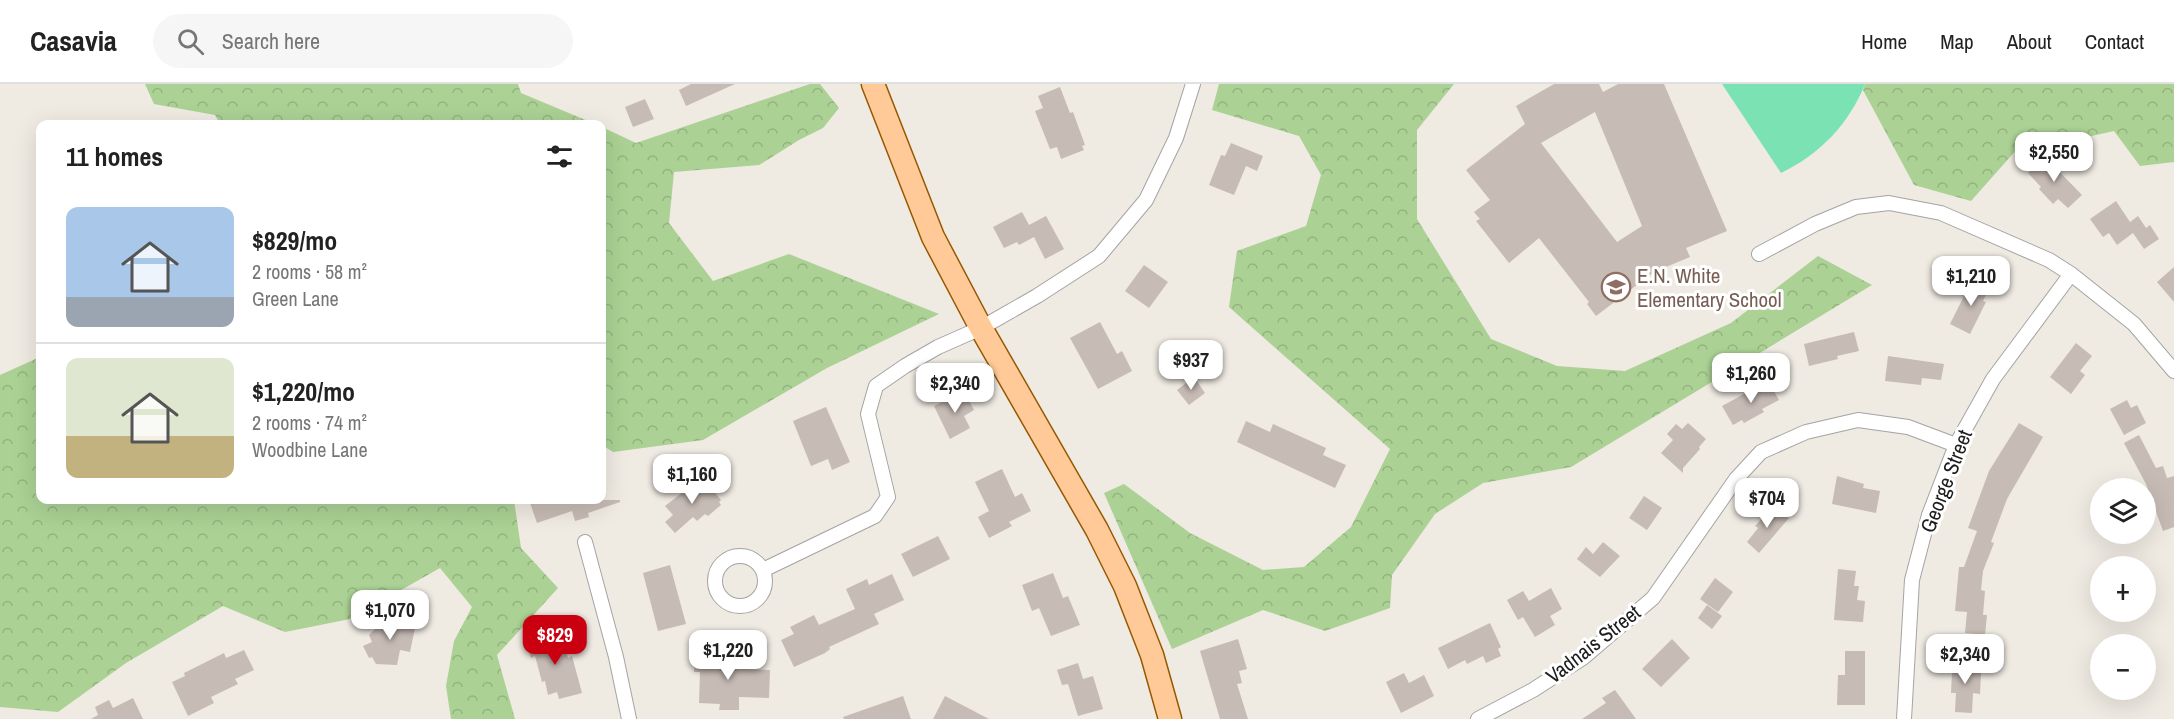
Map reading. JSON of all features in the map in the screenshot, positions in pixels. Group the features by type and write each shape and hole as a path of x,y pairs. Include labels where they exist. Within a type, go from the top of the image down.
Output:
{"main road":[{"path":"873,84 933,237 981,328 1097,530 1120,577 1152,655 1170,719"}],"street":[{"path":"763,570 875,516 888,496 868,414 876,386 938,347 981,328 1037,296 1099,256 1146,200 1176,138 1193,84"},
{"path":"1759,254 1815,224 1856,207 1889,203 1941,213 2049,260 2071,274 2134,324 2174,372"},
{"name":"George Street","path":"1904,719 1912,579 1929,515 1956,445 1993,379 2071,274"},
{"name":"Vadnais Street","path":"1478,719 1533,690 1584,657 1653,598 1736,479 1761,452 1806,432 1858,420 1908,427 1956,445"},
{"path":"585,542 616,657 629,719"}],"green space":[{"path":"145,84 518,84 521,93 585,120 218,120 215,115 154,104"},
{"path":"810,84 820,84 839,108 823,128 759,165 674,172 669,223 713,281 789,254 939,314 827,368 703,440 613,452 606,448 606,129 636,143"},
{"path":"1219,84 1454,84 1417,130 1417,219 1491,339 1557,366 1625,371 1731,323 1818,256 1872,285 1571,467 1483,483 1435,514 1392,575 1390,608 1325,631 1263,610 1172,649 1104,493 1124,484 1190,533 1263,570 1304,567 1351,527 1390,449 1229,307 1237,251 1306,226 1321,175 1299,136 1212,110"},
{"path":"1722,84 1865,84 1851,112 1832,136 1808,157 1781,173"},
{"path":"1865,84 2174,84 2174,162 2140,166 2114,131 2060,143 2018,148 1971,201 1914,185 1863,90"},
{"path":"36,359 36,504 515,504 521,548 558,588 497,655 515,719 451,719 446,686 454,641 472,607 440,568 350,619 285,632 223,606 126,663 58,712 0,707 0,375"}],"building":[{"path":"691,84 735,84 686,106 679,90"},
{"path":"1554,84 1599,84 1603,92 1618,84 1664,84 1727,231 1686,248 1690,257 1654,272 1596,316 1587,304 1589,302 1539,238 1509,263 1476,221 1480,219 1474,212 1490,200 1466,170 1525,124 1516,106","holes":["1595,112 1642,226 1617,242 1541,143"]},
{"path":"1060,87 1070,113 1073,112 1085,145 1082,146 1084,150 1061,159 1057,147 1050,149 1035,111 1043,108 1038,96"},
{"path":"645,99 654,119 633,127 625,107"},
{"path":"1231,143 1263,156 1257,171 1246,166 1234,195 1209,185 1221,155 1225,156"},
{"path":"2044,156 2082,195 2068,208 2058,199 2053,204 2028,173"},
{"path":"2116,201 2130,222 2138,216 2146,228 2150,225 2159,239 2144,249 2133,233 2117,245 2109,233 2103,237 2090,219"},
{"path":"1022,212 1029,225 1046,216 1064,249 1045,259 1034,237 1019,245 1017,242 1004,248 993,227"},
{"path":"1144,265 1168,282 1149,308 1125,291"},
{"path":"2174,267 2174,302 2157,282"},
{"path":"1973,278 1990,287 1983,301 1986,302 1970,334 1950,324"},
{"path":"1100,322 1117,354 1122,351 1132,371 1098,389 1070,338"},
{"path":"1854,332 1859,351 1809,366 1804,344"},
{"path":"2076,343 2092,356 2080,371 2085,375 2071,394 2050,377"},
{"path":"1888,356 1944,364 1941,380 1922,378 1921,385 1885,381"},
{"path":"1194,377 1205,393 1189,405 1177,390"},
{"path":"1768,381 1779,400 1762,409 1764,412 1744,423 1742,420 1733,425 1722,406"},
{"path":"964,391 974,410 964,416 970,428 950,439 934,406"},
{"path":"2127,400 2131,408 2137,405 2146,423 2124,435 2110,409"},
{"path":"826,407 850,462 832,470 828,459 811,466 793,421"},
{"path":"1246,421 1270,432 1273,424 1326,448 1323,455 1346,465 1335,488 1237,442"},
{"path":"1688,423 1706,439 1683,468 1683,473 1661,453 1673,440 1667,434 1676,424 1682,429"},
{"path":"2019,423 2043,437 2007,499 1991,542 1994,543 1983,571 1981,590 1985,591 1983,615 1987,615 1985,635 1965,633 1967,612 1955,611 1959,567 1964,567 1977,531 1968,528 1989,471"},
{"path":"2139,435 2156,468 2163,466 2167,478 2174,476 2174,527 2163,531 2156,512 2156,478 2143,478 2124,443"},
{"path":"1002,469 1015,497 1022,493 1031,511 1009,522 1012,526 989,538 978,517 989,511 975,482"},
{"path":"1837,476 1864,484 1863,488 1880,491 1876,513 1832,504"},
{"path":"702,477 721,500 719,502 721,505 708,516 705,514 697,521 693,517 675,533 665,522 673,515 665,506"},
{"path":"1644,496 1662,508 1647,530 1629,518"},
{"path":"606,500 620,500 620,502 588,513 589,517 575,521 572,511 537,523 530,504 606,504"},
{"path":"1776,507 1789,518 1759,553 1747,542 1758,528 1755,526"},
{"path":"938,536 950,559 913,577 901,554"},
{"path":"1603,542 1620,556 1600,577 1577,559 1586,547 1593,554"},
{"path":"670,565 686,624 658,631 643,573"},
{"path":"1838,569 1856,571 1854,586 1859,586 1857,600 1865,601 1863,622 1834,620"},
{"path":"1053,573 1063,598 1068,596 1080,625 1051,636 1039,608 1032,611 1022,585"},
{"path":"892,574 904,600 874,614 879,624 829,647 830,649 825,653 794,667 781,640 794,634 790,627 814,615 819,625 855,609 846,589 867,579 869,585"},
{"path":"1715,578 1733,592 1718,612 1700,599"},
{"path":"1551,588 1562,609 1550,616 1555,625 1535,637 1523,617 1518,620 1507,600 1523,591 1529,601"},
{"path":"1707,605 1722,616 1712,629 1698,618"},
{"path":"391,613 415,628 410,652 400,650 397,665 376,664 372,657 369,658 363,646 372,642 369,635"},
{"path":"1490,623 1501,647 1498,649 1501,656 1486,663 1483,656 1467,664 1465,660 1448,669 1438,648"},
{"path":"562,635 568,658 572,656 582,693 559,699 557,692 548,695 535,656 531,658 526,642"},
{"path":"1238,639 1247,669 1239,671 1242,683 1237,684 1248,719 1220,719 1200,651"},
{"path":"1672,639 1690,658 1661,687 1642,669"},
{"path":"700,647 723,648 722,668 770,670 769,698 739,697 739,710 719,710 720,704 699,703 700,672 694,672 695,653 700,654"},
{"path":"244,650 254,670 235,679 238,684 211,697 214,703 188,716 172,682 185,676 184,673 224,653 226,658"},
{"path":"1845,651 1865,651 1865,705 1837,705 1838,675 1845,675"},
{"path":"1956,657 1970,657 1969,673 1981,673 1980,694 1973,693 1972,713 1955,712 1956,693 1951,693 1952,672 1955,672"},
{"path":"1078,663 1083,679 1093,676 1103,709 1078,716 1068,684 1062,685 1057,670"},
{"path":"1404,673 1409,683 1424,675 1434,696 1401,713 1386,682"},
{"path":"1615,690 1636,719 1582,719 1606,703 1602,698"},
{"path":"903,696 911,719 844,719 843,717"},
{"path":"945,696 989,719 933,719"},
{"path":"133,698 143,719 91,719 98,715 95,707 109,700 113,708"}],"place":[{"name":"E.N. White Elementary School","path":"1616,287"}]}
